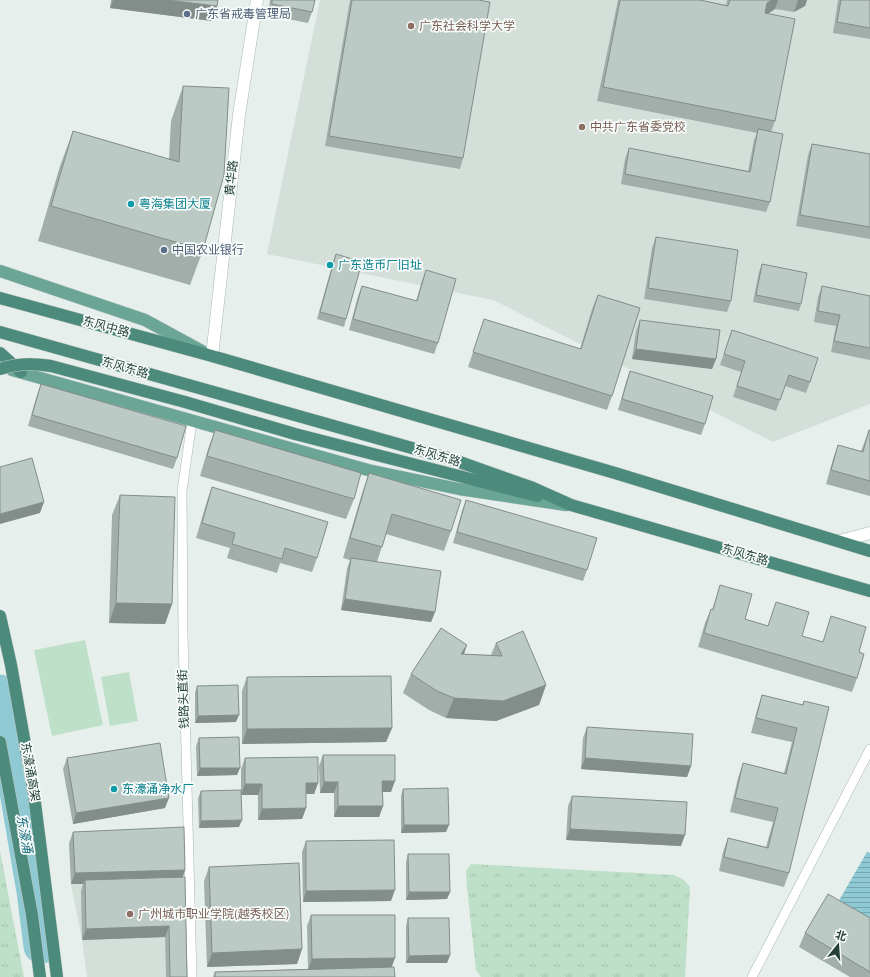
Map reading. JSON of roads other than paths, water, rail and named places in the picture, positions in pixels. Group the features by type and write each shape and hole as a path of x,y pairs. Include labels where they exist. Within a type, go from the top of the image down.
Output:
{"highway":[{"name":"东风中路","path":"0,298 212,356"},
{"name":"东风东路","path":"0,332 451,459 532,488 572,505 870,591"},
{"path":"0,353 21,372"},
{"path":"212,356 608,471 839,540 870,551"},
{"path":"0,368 33,363 51,366 302,436 572,505"},
{"name":"东濠涌高架","path":"0,616 11,665 34,795 57,977"},
{"name":"东濠涌高架","path":"1,748 32,915 40,977"}],"main road":[{"path":"0,271 146,320 212,356"},
{"path":"0,368 21,372 324,458 418,482 501,496 572,505"},
{"path":"839,540 870,544"}],"street":[{"name":"黄华路","path":"212,356 239,115 257,0"},
{"path":"839,540 870,533"}],"lane":[{"name":"钱路头直街","path":"192,421 182,491 183,634 192,977"},
{"path":"752,977 870,749"}],"water":[{"path":"867,852 870,853 870,923 837,904"}],"waterway":[{"name":"东濠涌","path":"0,692 34,891 41,946"}],"place":[{"name":"广东省戒毒管理局","path":"187,14"},
{"name":"广东社会科学大学","path":"411,26"},
{"name":"中共广东省委党校","path":"582,127"},
{"name":"粤海集团大厦","path":"131,204"},
{"name":"中国农业银行","path":"164,250"},
{"name":"广东造币厂旧址","path":"330,265"},
{"name":"东濠涌净水厂","path":"114,789"},
{"name":"广州城市职业学院(越秀校区)","path":"130,914"}]}
